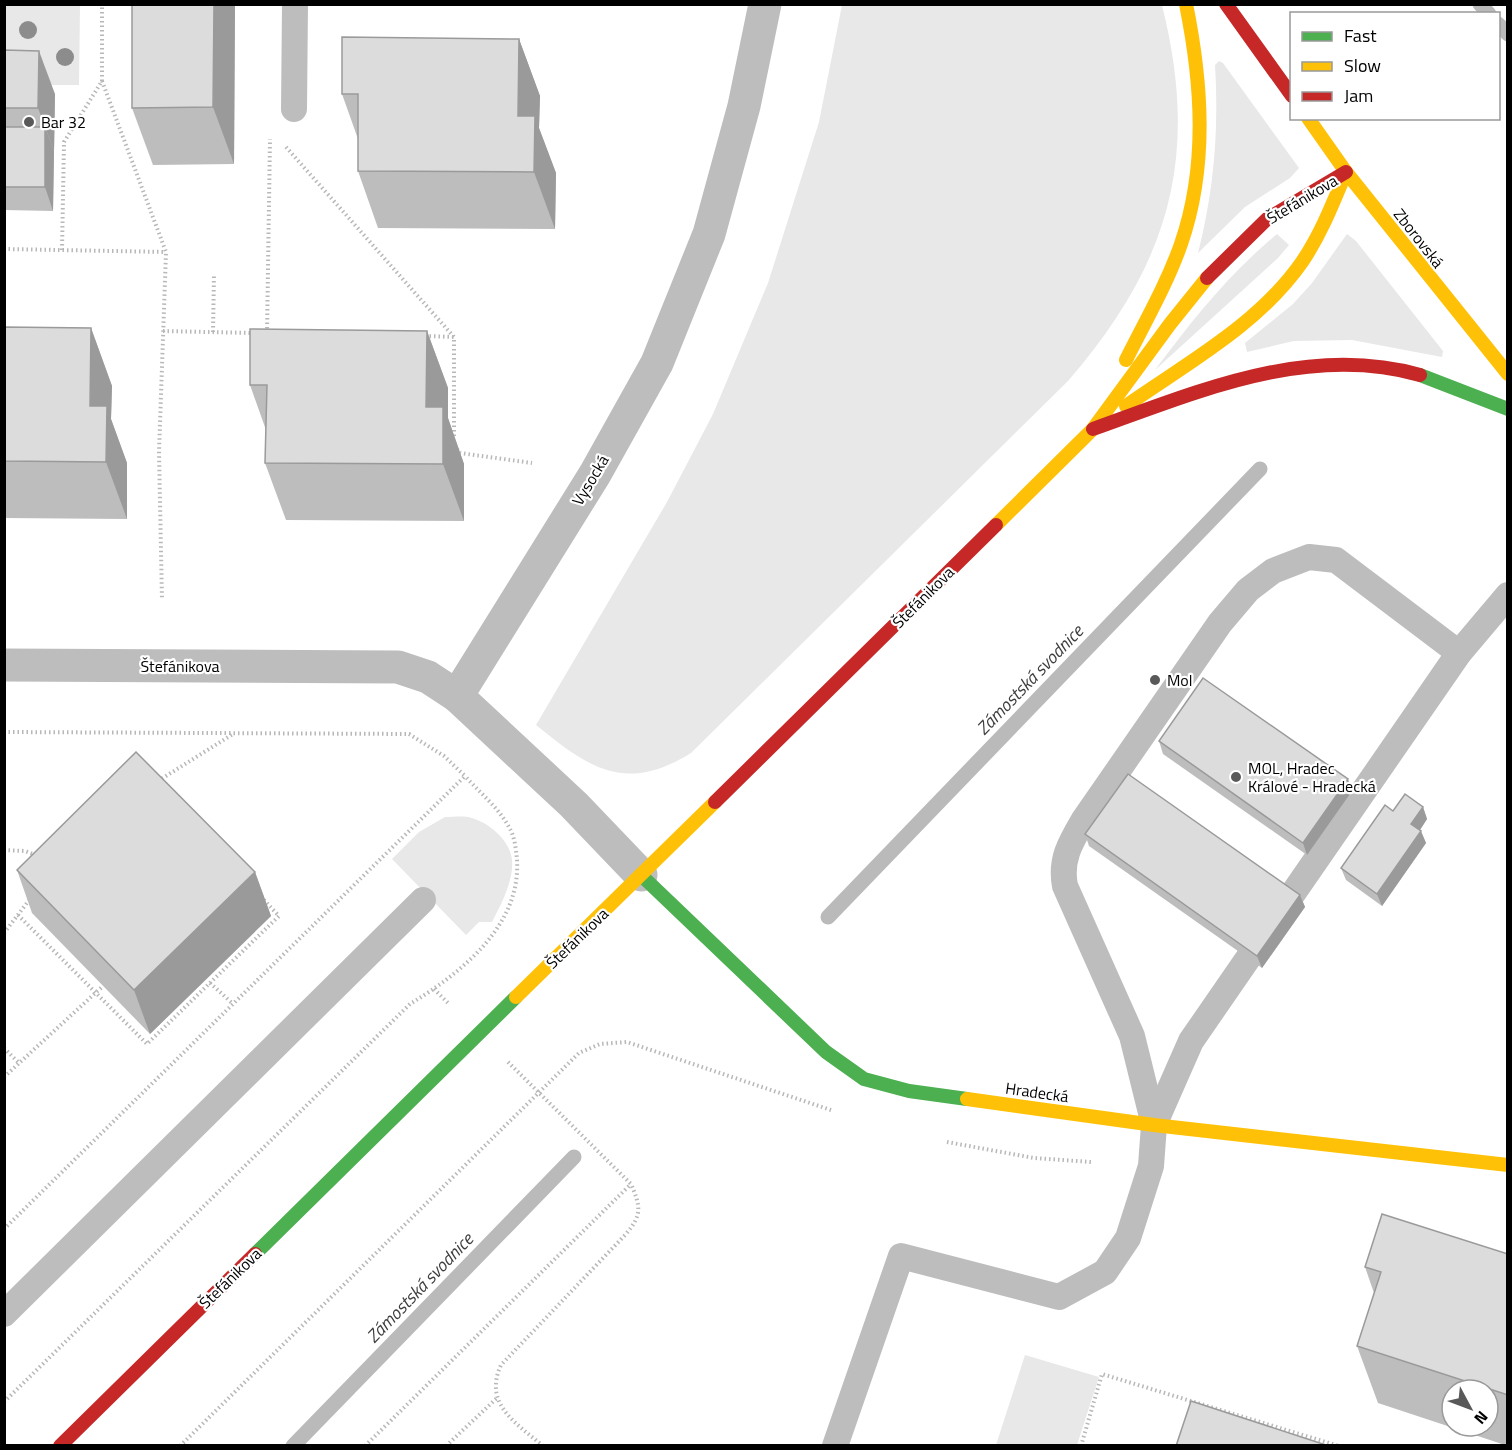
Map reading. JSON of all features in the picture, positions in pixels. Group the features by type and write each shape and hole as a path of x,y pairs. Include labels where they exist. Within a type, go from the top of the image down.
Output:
{"street":[{"name":"Vysocká","path":"457,696 595,474 657,363 709,234 744,106 765,4"},
{"name":"Štefánikova","path":"1093,429 1181,242 1192,197 1199,150 1198,94 1191,29 1185,4"},
{"path":"1226,4 1290,93"},
{"name":"Zborovská","path":"1309,120 1346,172 1508,374"},
{"name":"Štefánikova","path":"1093,429 1245,321 1278,291 1300,265 1314,241 1346,172"},
{"name":"Štefánikova","path":"60,1446 1093,429 1199,287 1231,251 1277,212 1346,172"},
{"path":"1093,429 1237,378 1283,367 1327,363 1374,365 1406,371 1508,409"},
{"name":"Štefánikova","path":"4,665 398,668 428,677 457,696"},
{"path":"457,696 574,805 640,875"},
{"name":"Hradecká","path":"640,875 826,1052 864,1079 909,1091 1154,1125 1508,1165"}],"lane":[{"path":"294,109 295,4"},
{"path":"835,1446 901,1256 1059,1297 1105,1272 1128,1238 1151,1166 1154,1125 1132,1036 1104,967 1065,886 1062,869 1068,845 1083,821 1220,624 1248,590 1273,571 1310,557 1336,560 1459,653"},
{"path":"1154,1125 1191,1041 1459,653 1508,595"},
{"path":"4,1314 423,900"}],"path":[{"path":"102,4 102,81 166,252 159,452 162,600"},
{"path":"62,250 64,142 102,81"},
{"path":"267,333 270,130 454,337 454,444 460,453 532,463"},
{"path":"4,249 166,252"},
{"path":"213,332 214,274"},
{"path":"163,331 279,333"},
{"path":"419,336 454,337"},
{"path":"4,732 409,734 444,756 500,814 511,830 518,874 514,895 506,916 494,936 434,989 410,1004 4,1402"},
{"path":"150,786 234,733"},
{"path":"4,1228 465,776"},
{"path":"4,850 25,851 46,859"},
{"path":"18,915 147,1044 279,916 255,891"},
{"path":"4,933 31,898"},
{"path":"210,983 232,1003"},
{"path":"4,1077 103,986"},
{"path":"180,1446 579,1053 600,1044 627,1042 841,1113"},
{"path":"4,1048 20,1064"},
{"path":"538,1091 632,1184 639,1203 636,1221 501,1365 494,1381 497,1398 507,1415 543,1446"},
{"path":"942,1141 1034,1158 1151,1166"},
{"path":"365,1446 632,1184"},
{"path":"1081,1446 1102,1374 1339,1446"},
{"path":"446,1446 497,1398"}],"shaded area":[{"path":"5,5 80,5 79,85 5,85"},
{"path":"842,5 1162,5 1173,60 1178,111 1176,160 1168,206 1153,250 1131,294 1103,337 1068,381 691,753 668,765 646,772 627,773 609,770 591,764 573,753 536,725 667,502 713,414 768,283 819,122"},
{"path":"1219,61 1223,63 1299,168 1290,178 1245,207 1198,253 1208,206 1214,160 1215,65"},
{"path":"1277,234 1289,245 1278,258 1155,370 1212,298"},
{"path":"1347,234 1356,241 1443,351 1442,357 1352,340 1294,341 1247,352 1245,343 1293,304 1312,283"},
{"path":"445,817 468,817 483,822 502,838 512,860 509,884 492,922 479,922 466,935 392,859 419,832"},
{"path":"1025,1355 1099,1377 1077,1445 996,1445"}],"building":[{"path":"132,4 214,4 213,107 132,108"},
{"path":"342,37 519,39 518,116 535,116 534,172 358,171 358,94 342,94"},
{"path":"4,50 39,51 38,108 4,108"},
{"path":"4,127 45,127 45,187 4,187"},
{"path":"4,327 91,328 90,406 107,406 106,462 4,461"},
{"path":"250,329 427,331 426,407 443,407 443,464 265,463 267,385 250,385"},
{"path":"1203,678 1348,779 1303,843 1159,741"},
{"path":"136,752 255,872 134,990 17,870"},
{"path":"1128,774 1300,895 1257,956 1085,834"},
{"path":"1405,794 1423,807 1411,824 1421,831 1377,894 1341,868 1385,805 1393,811"},
{"path":"1382,1214 1508,1254 1508,1395 1500,1392 1500,1378 1456,1378 1357,1346 1381,1272 1365,1267"},
{"path":"1191,1401 1329,1446 1176,1446"}],"waterway":[{"name":"Zámostská svodnice","path":"1480,4 1487,12"},
{"name":"Zámostská svodnice","path":"1500,26 1508,34"},
{"name":"Zámostská svodnice","path":"828,917 1260,469"},
{"name":"Zámostská svodnice","path":"293,1446 574,1157"}],"traffic: fast":[{"path":"1420,375 1508,409"},
{"path":"641,875 826,1052 864,1079 909,1091 967,1099"},
{"path":"255,1254 516,997"}],"traffic: slow":[{"path":"1126,360 1175,259 1190,215 1199,155 1200,124 1196,64 1186,4"},
{"path":"1309,120 1346,172 1508,374"},
{"path":"1126,406 1220,342 1265,305 1284,285 1315,240 1346,172"},
{"path":"996,525 1093,429 1170,324 1207,278"},
{"path":"516,997 715,802"},
{"path":"967,1099 1154,1125 1508,1165"}],"traffic: jam":[{"path":"1226,4 1290,93"},
{"path":"1207,278 1267,219 1346,172"},
{"path":"1093,429 1213,387 1295,368 1336,365 1378,367 1420,375"},
{"path":"715,802 996,525"},
{"path":"60,1446 255,1254"}],"place":[{"name":"Bar 32","path":"29,122"},
{"name":"Mol","path":"1155,680"},
{"name":"MOL, Hradec Králové - Hradecká","path":"1236,777"}]}
